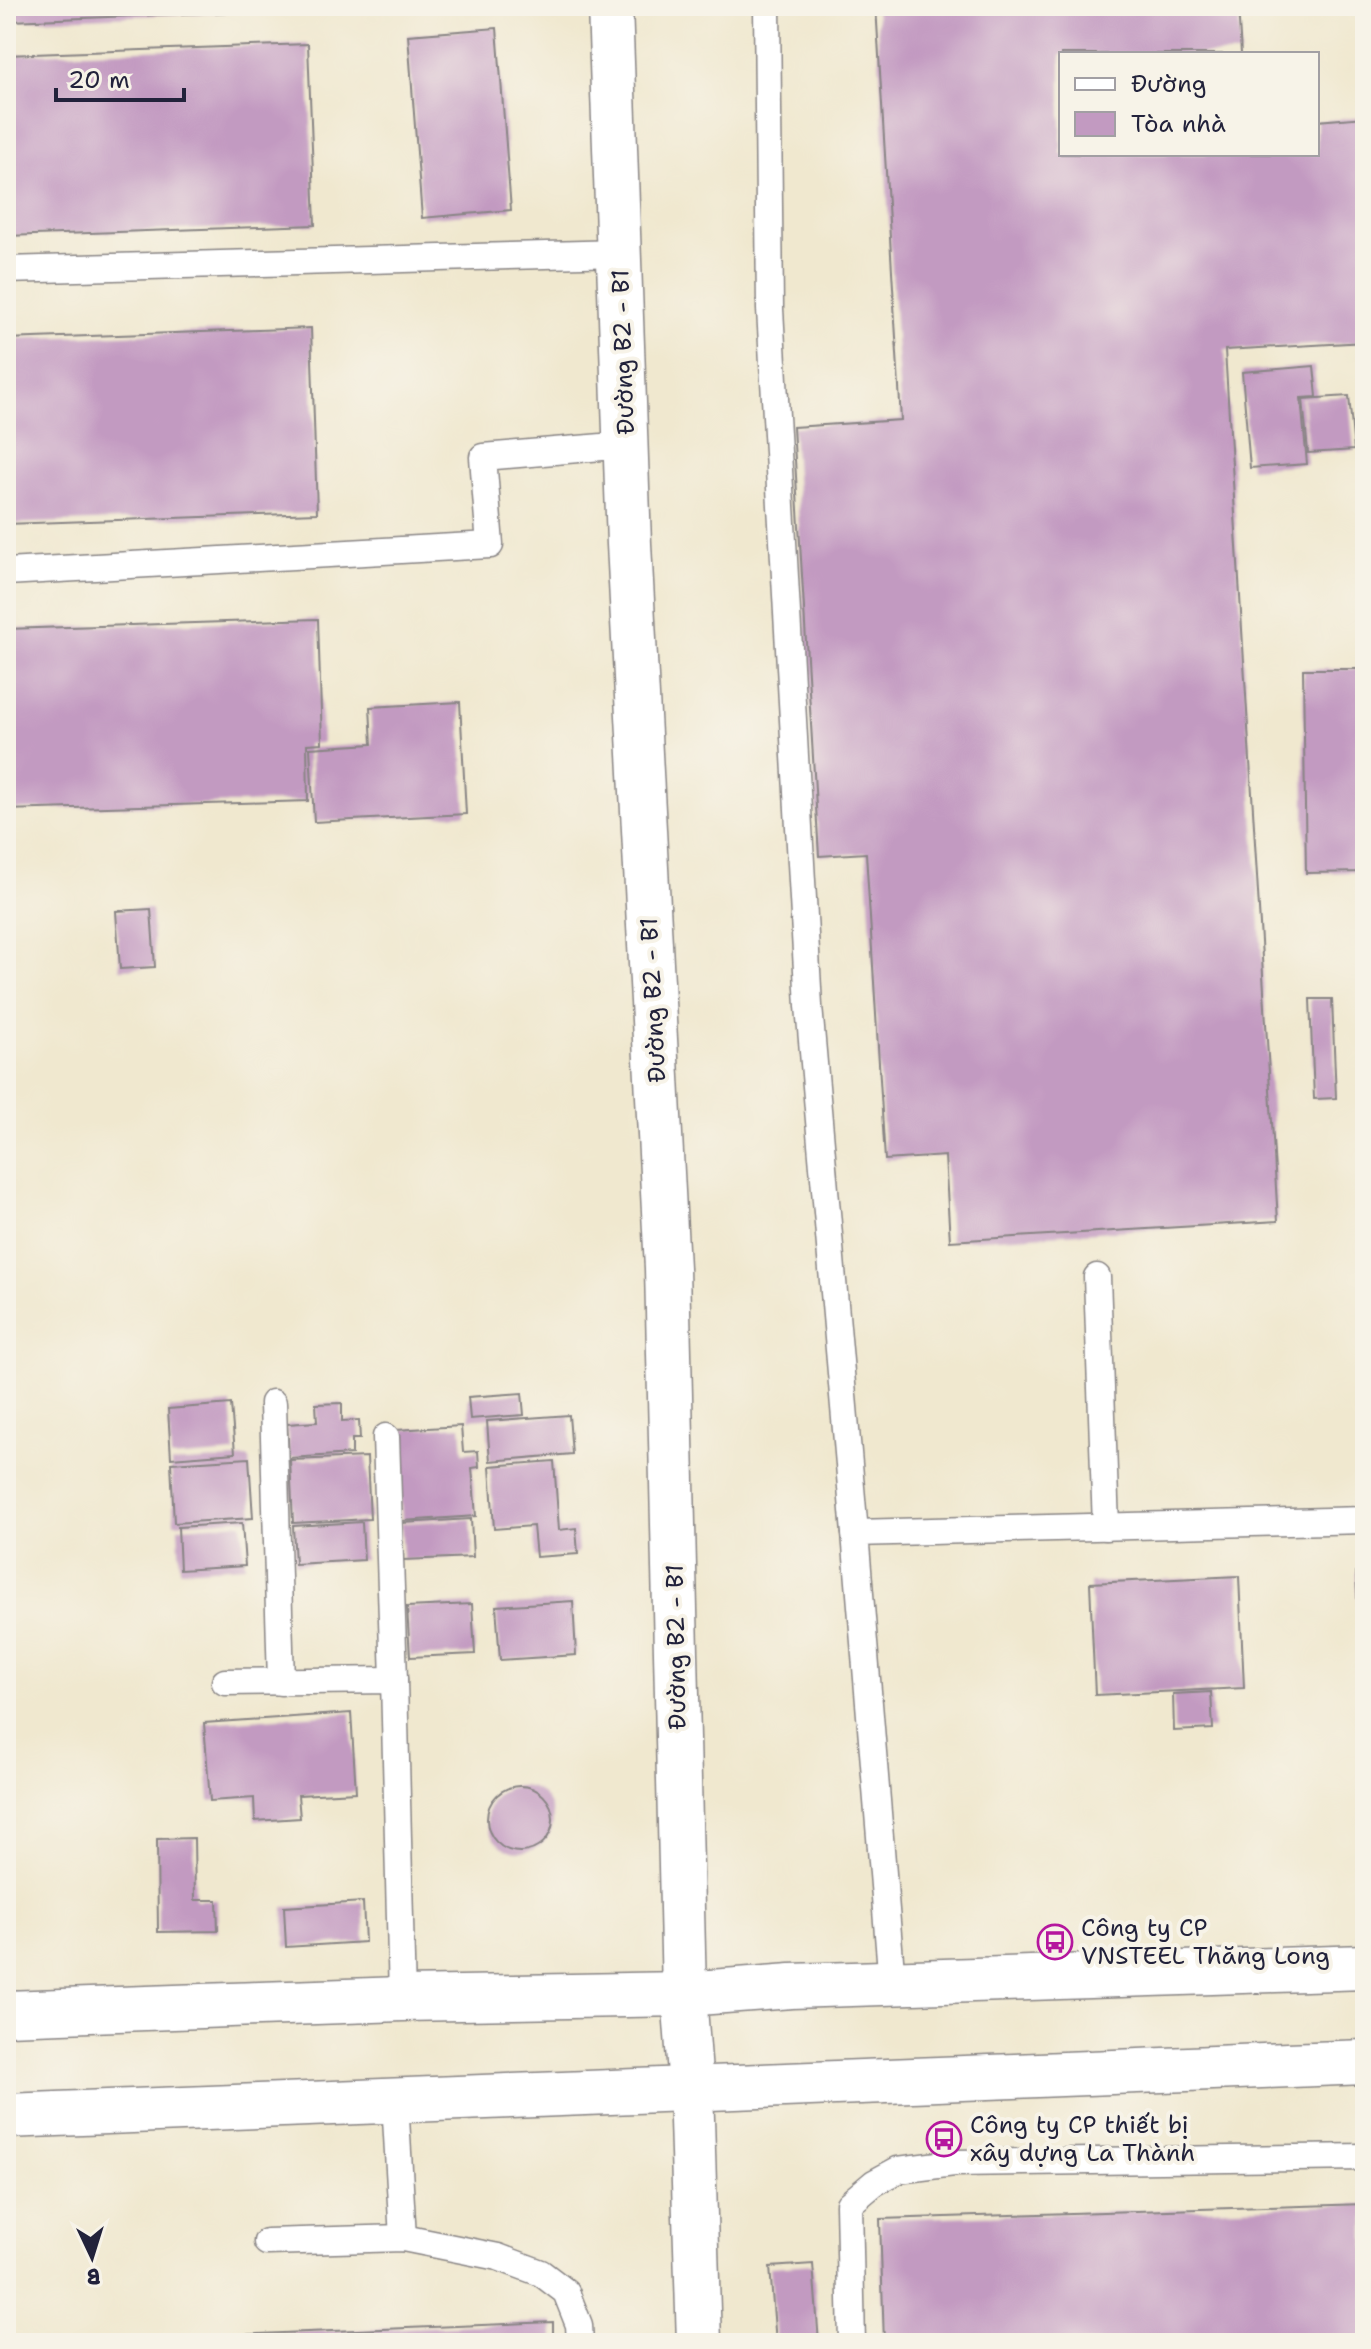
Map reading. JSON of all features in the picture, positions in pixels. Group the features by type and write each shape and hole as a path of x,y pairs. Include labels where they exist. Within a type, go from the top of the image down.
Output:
{"street":[{"name":"Đường B2 - B1","path":"610,6 626,445 667,1268 684,1994 691,2088 699,2343"},
{"path":"6,2013 402,1999 684,1994 791,1986 1365,1967"},
{"path":"6,2116 1365,2062"}],"lane":[{"path":"767,6 770,309 808,990 892,1983"},
{"path":"6,270 620,253"},
{"path":"6,572 490,545 483,457 626,445"},
{"path":"1097,1277 1106,1527"},
{"path":"273,1403 281,1682"},
{"path":"386,1437 402,1999"},
{"path":"855,1533 1365,1520"},
{"path":"225,1682 394,1680"},
{"path":"395,2101 403,2238"},
{"path":"852,2343 849,2204 874,2183 898,2170 954,2163 1365,2157"},
{"path":"267,2242 403,2238 498,2257 541,2273 566,2292 579,2325 580,2343"}],"building":[{"path":"6,6 253,6 253,11 11,21 12,29 6,29"},
{"path":"876,6 1238,6 1241,52 1059,52 1059,156 1319,156 1319,121 1365,117 1365,342 1225,350 1278,1221 950,1241 945,1156 885,1160 866,853 819,856 793,427 901,420"},
{"path":"497,28 511,210 422,218 408,35"},
{"path":"308,44 315,225 6,236 6,55"},
{"path":"311,328 317,513 6,524 6,339"},
{"path":"1314,366 1317,397 1301,398 1307,464 1250,468 1242,372"},
{"path":"1349,396 1354,450 1308,453 1303,399"},
{"path":"318,619 322,743 307,744 308,801 6,810 6,629"},
{"path":"1303,669 1365,669 1365,872 1306,873"},
{"path":"460,702 466,814 314,822 310,748 372,744 370,707"},
{"path":"151,909 155,967 120,969 116,911"},
{"path":"1310,999 1332,999 1336,1098 1314,1099"},
{"path":"522,1393 524,1415 470,1419 468,1397"},
{"path":"342,1403 342,1421 359,1420 360,1439 352,1439 352,1454 289,1458 287,1424 317,1422 316,1404"},
{"path":"231,1404 235,1453 171,1458 168,1409"},
{"path":"569,1415 572,1454 490,1461 487,1421"},
{"path":"461,1426 463,1452 478,1451 479,1467 472,1468 476,1516 402,1521 396,1430"},
{"path":"367,1457 370,1519 293,1523 290,1460"},
{"path":"249,1458 253,1518 174,1523 171,1463"},
{"path":"554,1461 559,1530 576,1528 578,1554 536,1557 533,1526 494,1529 490,1466"},
{"path":"471,1519 473,1557 403,1560 401,1523"},
{"path":"362,1522 364,1560 295,1564 293,1526"},
{"path":"242,1523 245,1566 180,1570 178,1527"},
{"path":"1365,1571 1365,1679 1361,1679 1356,1572"},
{"path":"1239,1576 1244,1688 1095,1695 1090,1583"},
{"path":"573,1601 576,1655 500,1660 496,1606"},
{"path":"472,1604 475,1654 410,1657 407,1607"},
{"path":"1211,1692 1213,1729 1174,1731 1173,1694"},
{"path":"351,1713 356,1792 298,1795 300,1818 255,1821 254,1798 210,1801 204,1723"},
{"path":"520,1786 543,1796 553,1819 543,1842 520,1852 497,1842 487,1819 497,1796"},
{"path":"194,1838 195,1900 217,1900 218,1931 158,1932 157,1839"},
{"path":"363,1902 365,1942 286,1947 284,1907"},
{"path":"1365,2204 1365,2343 884,2343 880,2219"},
{"path":"813,2264 819,2343 776,2343 770,2267"},
{"path":"553,2322 553,2343 112,2343 112,2340"}],"place":[{"name":"Công ty CP VNSTEEL Thăng Long","path":"1055,1942"},
{"name":"Công ty CP thiết bị xây dựng La Thành","path":"944,2139"}]}
